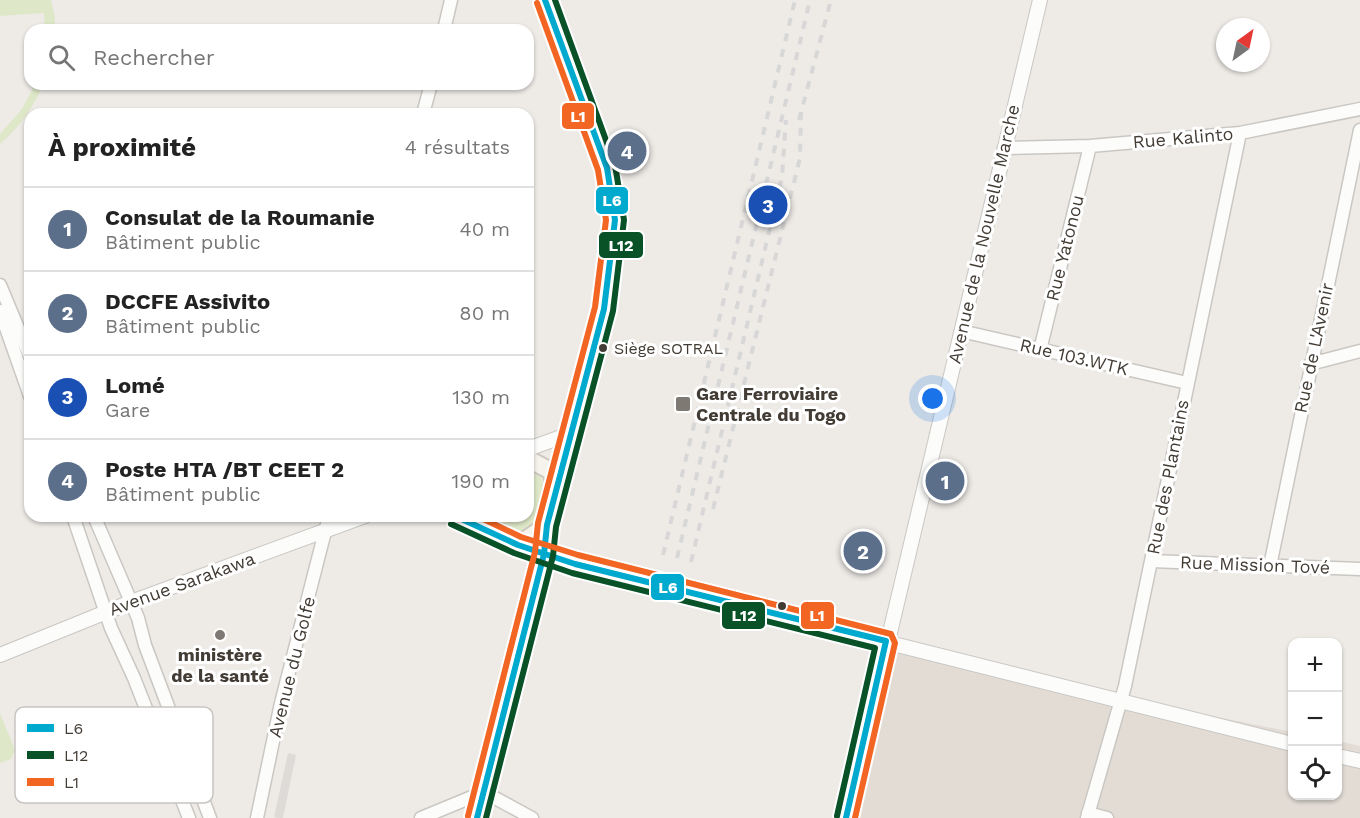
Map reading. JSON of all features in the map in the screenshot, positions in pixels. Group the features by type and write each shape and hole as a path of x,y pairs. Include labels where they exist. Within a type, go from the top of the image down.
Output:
{"main road":[{"path":"477,818 544,554 547,525 604,309 615,220 606,168 545,0"},
{"path":"534,462 551,471 557,491"},
{"path":"518,544 547,525"}],"street":[{"path":"445,24 451,0"},
{"name":"Avenue de la Nouvelle Marche","path":"846,818 886,641 1040,0"},
{"path":"425,108 429,90"},
{"name":"Rue Kalinto","path":"1004,148 1090,146 1240,133 1360,109"},
{"name":"Rue de L'Avenir","path":"1270,566 1360,130"},
{"name":"Rue des Plantains","path":"1088,816 1121,701 1240,133"},
{"name":"Rue Yatonou","path":"1040,350 1090,146"},
{"path":"0,285 24,343"},
{"path":"0,311 24,379"},
{"name":"Rue 103.WTK","path":"961,331 1187,383"},
{"path":"1310,364 1360,351"},
{"path":"534,447 572,433"},
{"path":"75,522 111,628 146,707"},
{"path":"97,522 138,618 145,645 167,707"},
{"name":"Avenue du Golfe","path":"257,818 281,703 328,522"},
{"name":"Avenue Sarakawa","path":"0,655 106,611 350,522"},
{"path":"470,522 544,554 1288,743"},
{"name":"Rue Mission Tové","path":"1151,561 1360,569"},
{"path":"124,653 145,645"},
{"path":"1342,757 1360,761"},
{"path":"421,818 484,792 532,818"},
{"path":"183,803 189,818"},
{"path":"204,803 210,818"},
{"path":"1088,816 1107,818"}],"shaded area":[{"path":"896,652 1288,731 1288,800 1342,800 1342,742 1360,746 1360,818 859,818"},
{"path":"288,753 296,755 283,818 278,818 274,817"}],"green space":[{"path":"0,0 51,0 54,24 45,24 44,13 0,16"},
{"path":"32,90 40,90 31,108 24,108 24,118 20,124 0,144 0,134 22,109"},
{"path":"534,474 540,476 545,486 535,526 522,531 498,522 534,522"},
{"path":"0,713 15,750 11,759 0,763"}],"railway":[{"path":"663,555 795,0"},
{"path":"677,558 810,0"},
{"path":"799,120 831,0"},
{"path":"713,509 800,158 801,112"},
{"path":"691,562 782,177 786,120"}],"transit line":[{"name":"L6","path":"477,818 544,554 547,525 604,309 615,220 607,168 545,0"},
{"name":"L12","path":"486,818 553,556 556,527 613,311 624,220 615,165 555,0"},
{"name":"L1","path":"468,816 535,552 538,523 595,307 606,220 598,170 537,3"},
{"name":"L6","path":"468,522 518,545 575,564 886,641"},
{"name":"L1","path":"490,522 521,537 578,555 891,634 895,643 855,818"},
{"name":"L12","path":"451,524 514,553 572,573 875,648 837,816"},
{"name":"L6","path":"846,818 886,641"}],"place":[{"name":"Poste HTA /BT CEET 2","path":"627,151"},
{"name":"Lomé","path":"768,205"},
{"name":"Siège SOTRAL","path":"603,348"},
{"name":"Gare Ferroviaire Centrale du Togo","path":"683,404"},
{"name":"Consulat de la Roumanie","path":"945,481"},
{"name":"DCCFE Assivito","path":"863,551"},
{"name":"ministère de la santé","path":"220,635"}]}
